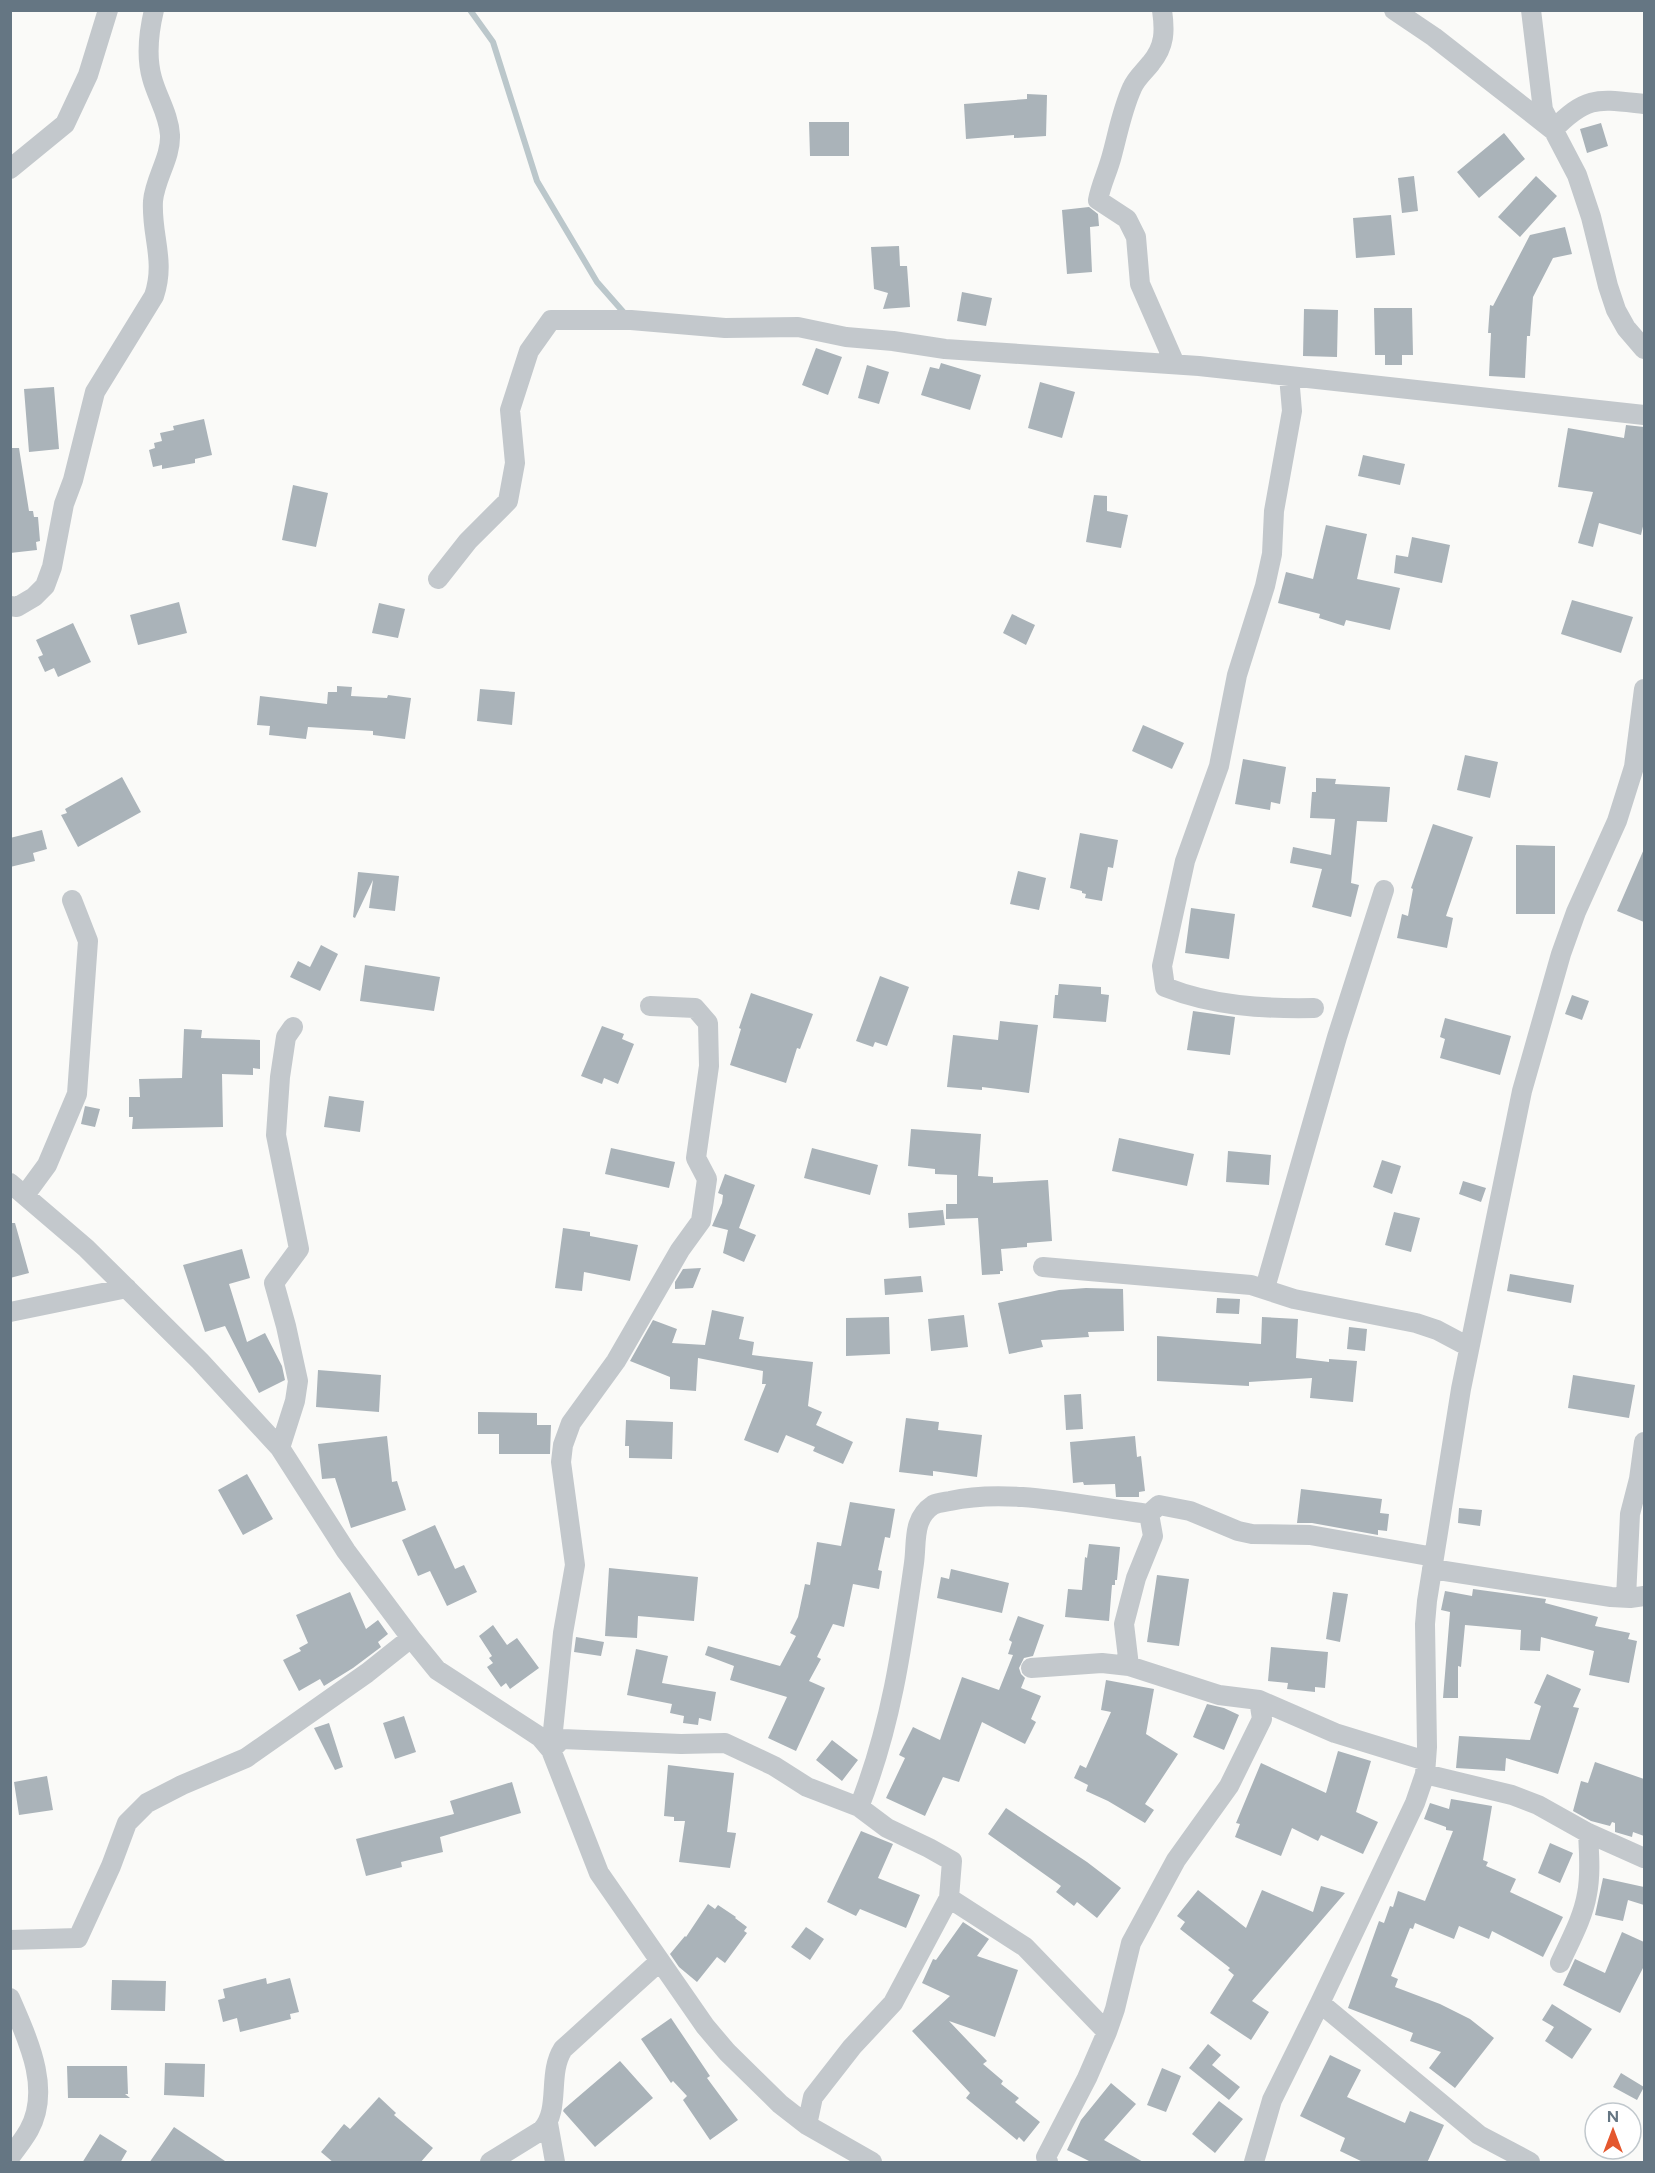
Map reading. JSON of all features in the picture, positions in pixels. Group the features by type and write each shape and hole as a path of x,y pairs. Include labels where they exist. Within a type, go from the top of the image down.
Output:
{"street":[{"path":"10,169 65,124 88,75 108,10"},
{"path":"10,606 17,607 34,597 45,586 52,567 64,504 73,480 95,392 154,296 159,283 160,262 153,198 168,152 170,136 152,77 149,30 154,10"},
{"path":"1162,10 1165,32 1163,44 1152,62 1135,80 1125,103 1098,200 1127,219 1136,237 1140,284 1175,364"},
{"path":"1394,10 1434,37 1553,130"},
{"path":"1531,10 1543,110 1577,175 1616,310 1626,328 1644,349"},
{"path":"1553,130 1572,110 1589,102 1615,101 1644,104"},
{"path":"438,579 468,541 508,501 515,463 510,410 529,351 550,320 631,320 725,328 798,327 846,337 945,349 1175,364 1644,415"},
{"path":"1289,376 1292,411 1274,511 1272,554 1237,675 1219,766 1185,861 1162,966 1165,987 1188,996 1269,1009 1314,1008"},
{"path":"1254,2163 1272,2100 1415,1803 1426,1768 1425,1624 1469,1347 1522,1090 1561,954 1576,912 1617,822 1634,766 1644,689"},
{"path":"1265,1288 1337,1037 1384,890"},
{"path":"72,900 88,941 77,1094 47,1166 18,1189 86,1248 127,1288 200,1361 280,1448 346,1551 437,1670 540,1737 550,1750 598,1873 705,2026 727,2052 780,2104 807,2125 872,2163"},
{"path":"550,1750 563,1633 575,1565 561,1462 563,1445 570,1423 616,1361 680,1250 701,1221 707,1179 696,1158 709,1066 708,1023 695,1008 650,1005"},
{"path":"280,1448 295,1401 298,1381 274,1283 299,1249 276,1136 281,1067 286,1037 293,1027"},
{"path":"1043,1267 1251,1285 1294,1299 1416,1323 1437,1329 1469,1347"},
{"path":"10,1312 127,1288"},
{"path":"859,1807 874,1768 893,1701 918,1522 933,1505 962,1498 1013,1495 1149,1514 1160,1505 1190,1511 1238,1531 1252,1534 1310,1535 1433,1563 1635,1597 1630,1514 1639,1479 1644,1442"},
{"path":"1129,1666 1124,1624 1136,1578 1153,1536 1149,1514"},
{"path":"10,1940 78,1938 111,1866 127,1822 147,1803 182,1785 246,1758 367,1674 411,1638"},
{"path":"1031,1668 1102,1663 1129,1666 1219,1695 1259,1700 1335,1733 1426,1768 1538,1805 1588,1833 1644,1858"},
{"path":"1048,2163 1046,2157 1087,2078 1107,2032 1131,1943 1176,1860 1229,1786 1262,1719 1259,1700"},
{"path":"550,1750 562,1739 681,1744 725,1743 774,1766 807,1787 859,1807 887,1828 952,1861 949,1898 893,2003 852,2047 813,2097 807,2125"},
{"path":"1560,1964 1588,1893 1588,1833"},
{"path":"949,1898 1025,1947 1107,2032"},
{"path":"555,2163 548,2123 557,2058 563,2049 660,1961"},
{"path":"10,1998 35,2063 39,2099 30,2128 10,2157"},
{"path":"1320,2003 1479,2135 1530,2163"},
{"path":"490,2163 542,2130 548,2123"}],"building":[{"path":"1027,94 1047,95 1046,136 1014,138 1014,135 966,139 964,104 1027,99"},
{"path":"809,122 849,122 849,156 810,156"},
{"path":"1601,123 1608,146 1587,153 1580,129"},
{"path":"1504,133 1525,159 1479,198 1457,172"},
{"path":"1414,176 1418,211 1402,213 1398,178"},
{"path":"1536,176 1557,196 1520,237 1498,217"},
{"path":"1089,207 1098,214 1099,226 1090,227 1092,272 1067,274 1062,210"},
{"path":"1391,215 1395,255 1356,258 1353,218"},
{"path":"1565,227 1572,254 1553,258 1533,297 1530,336 1527,336 1525,378 1489,376 1490,305 1493,306 1530,235"},
{"path":"899,246 900,266 907,266 910,307 883,309 888,293 874,289 871,247"},
{"path":"962,292 992,298 986,326 957,321"},
{"path":"1374,308 1412,308 1413,355 1402,355 1402,365 1385,365 1385,355 1375,355"},
{"path":"1304,309 1338,310 1337,357 1303,356"},
{"path":"816,348 842,357 828,395 802,385"},
{"path":"941,363 981,375 970,410 921,395 930,367 939,369"},
{"path":"867,365 889,372 879,404 858,398"},
{"path":"1040,382 1075,392 1062,438 1028,428"},
{"path":"54,387 59,449 29,452 24,389"},
{"path":"204,419 212,455 195,459 195,463 162,469 162,465 153,467 149,450 155,448 154,443 162,441 160,433 174,430 173,426"},
{"path":"1626,425 1644,427 1644,522 1641,535 1599,523 1593,547 1578,543 1593,492 1558,487 1568,428 1624,438"},
{"path":"10,448 19,448 29,511 33,511 34,517 38,517 40,541 36,542 37,550 10,553"},
{"path":"1363,455 1405,464 1400,485 1358,476"},
{"path":"293,485 328,493 316,547 282,540"},
{"path":"1094,495 1107,496 1107,511 1128,515 1121,548 1086,542"},
{"path":"1326,525 1367,534 1357,579 1400,588 1390,630 1346,620 1344,626 1319,618 1320,614 1278,603 1286,572 1313,579"},
{"path":"1412,537 1450,545 1442,583 1394,573 1396,555 1408,557"},
{"path":"1572,600 1633,617 1621,653 1561,634"},
{"path":"179,602 187,633 138,645 130,615"},
{"path":"379,603 405,609 398,638 372,633"},
{"path":"1012,614 1035,625 1026,645 1003,633"},
{"path":"73,623 91,662 58,677 54,668 45,672 38,657 43,655 36,640"},
{"path":"337,686 352,687 351,696 387,698 388,695 411,698 405,739 373,735 373,731 308,727 306,739 269,735 270,726 257,725 260,696 327,704 328,692 337,692"},
{"path":"480,689 515,692 512,725 477,721"},
{"path":"1143,725 1184,743 1172,769 1132,751"},
{"path":"1465,755 1498,762 1490,798 1457,790"},
{"path":"1243,759 1286,767 1280,804 1271,802 1270,810 1235,804"},
{"path":"122,777 141,812 78,847 61,815 67,813 65,809"},
{"path":"1316,778 1336,779 1335,784 1390,787 1387,822 1357,821 1351,883 1359,885 1351,917 1312,907 1322,869 1290,863 1293,847 1331,855 1335,819 1310,818 1312,792 1316,792"},
{"path":"1433,824 1473,837 1446,916 1453,918 1447,948 1397,938 1402,914 1408,916 1413,889 1411,888"},
{"path":"42,830 47,849 33,853 35,861 10,867 10,838"},
{"path":"1080,833 1118,840 1113,868 1108,867 1102,901 1085,898 1086,894 1082,891 1070,888"},
{"path":"1516,845 1555,846 1555,914 1516,914"},
{"path":"1644,849 1644,922 1617,911"},
{"path":"1018,871 1046,878 1039,910 1010,904"},
{"path":"358,872 399,876 395,911 369,908 373,880 355,918 353,917"},
{"path":"1191,908 1235,914 1229,959 1185,953"},
{"path":"321,945 338,954 320,991 290,977 298,961 310,967"},
{"path":"365,965 440,977 434,1011 360,1001"},
{"path":"880,976 909,987 887,1046 875,1042 873,1047 856,1041"},
{"path":"1059,984 1101,987 1101,994 1109,995 1106,1022 1053,1018 1055,995 1058,995"},
{"path":"751,993 813,1014 800,1049 797,1048 786,1083 730,1065"},
{"path":"1572,995 1589,1001 1582,1020 1565,1014"},
{"path":"1193,1011 1235,1017 1230,1055 1187,1050"},
{"path":"1445,1018 1511,1036 1500,1075 1440,1058 1445,1039 1440,1037"},
{"path":"1000,1021 1038,1025 1029,1093 982,1087 982,1090 947,1087 953,1035 998,1040"},
{"path":"602,1026 624,1034 622,1039 634,1044 618,1084 604,1078 602,1084 581,1076"},
{"path":"184,1029 202,1030 201,1038 260,1040 260,1069 253,1068 253,1075 222,1074 223,1127 132,1129 133,1117 129,1117 129,1097 140,1097 139,1079 182,1078"},
{"path":"329,1096 364,1101 360,1132 324,1127"},
{"path":"85,1106 100,1109 95,1127 81,1124"},
{"path":"911,1129 981,1134 978,1176 993,1177 993,1183 1048,1180 1052,1241 1027,1243 1027,1247 1001,1249 1003,1271 1000,1271 1000,1274 982,1275 978,1218 946,1219 946,1204 957,1204 957,1175 935,1174 935,1169 908,1166"},
{"path":"1119,1138 1194,1154 1187,1186 1112,1171"},
{"path":"611,1148 675,1162 669,1188 605,1174"},
{"path":"812,1148 878,1165 870,1195 804,1178"},
{"path":"1228,1151 1271,1155 1269,1185 1226,1182"},
{"path":"1382,1160 1401,1166 1392,1194 1373,1187"},
{"path":"725,1174 755,1185 739,1228 756,1235 744,1262 723,1253 728,1230 712,1226 722,1203 723,1195 718,1193"},
{"path":"1463,1181 1486,1188 1481,1202 1459,1194"},
{"path":"943,1210 945,1225 909,1228 908,1213"},
{"path":"1394,1212 1420,1218 1411,1252 1385,1245"},
{"path":"10,1223 15,1223 29,1273 10,1278"},
{"path":"563,1228 590,1232 590,1236 638,1245 630,1281 584,1272 582,1291 555,1288"},
{"path":"242,1249 250,1278 229,1284 247,1342 265,1333 282,1366 285,1380 259,1393 225,1326 205,1332 183,1265"},
{"path":"701,1268 693,1288 675,1289 675,1282 683,1269"},
{"path":"1510,1274 1574,1285 1571,1303 1507,1291"},
{"path":"921,1276 923,1292 885,1295 884,1279"},
{"path":"1123,1289 1124,1331 1088,1332 1089,1337 1041,1340 1043,1347 1009,1354 998,1303 1059,1290"},
{"path":"1217,1298 1240,1299 1239,1314 1216,1313"},
{"path":"712,1310 744,1317 739,1339 754,1342 752,1355 813,1362 808,1406 822,1412 816,1425 853,1442 843,1464 813,1451 815,1447 786,1435 778,1453 744,1440 766,1384 762,1384 763,1371 698,1358 696,1391 670,1389 670,1377 630,1361 653,1320 677,1329 672,1343 705,1345"},
{"path":"964,1315 968,1347 931,1351 928,1319"},
{"path":"889,1317 890,1354 846,1356 846,1318"},
{"path":"1262,1317 1298,1319 1296,1358 1329,1362 1329,1359 1357,1361 1353,1402 1310,1398 1312,1378 1249,1382 1249,1386 1157,1381 1157,1336 1261,1344"},
{"path":"1349,1327 1367,1329 1365,1351 1347,1349"},
{"path":"318,1370 381,1375 379,1412 316,1407"},
{"path":"1573,1375 1635,1385 1629,1418 1568,1408"},
{"path":"1081,1394 1083,1429 1066,1430 1064,1395"},
{"path":"478,1412 537,1413 537,1425 551,1425 550,1454 499,1454 499,1434 478,1434"},
{"path":"906,1418 939,1422 938,1430 982,1435 977,1477 933,1471 933,1476 899,1472"},
{"path":"626,1420 673,1422 672,1459 629,1458 629,1446 625,1446"},
{"path":"387,1436 392,1482 397,1481 406,1510 351,1528 335,1478 322,1479 318,1444"},
{"path":"1135,1436 1137,1457 1141,1456 1145,1491 1139,1492 1139,1497 1116,1497 1115,1484 1073,1483 1070,1442"},
{"path":"247,1474 273,1519 243,1535 218,1490"},
{"path":"1301,1489 1382,1499 1380,1513 1389,1514 1387,1531 1378,1530 1378,1535 1312,1523 1297,1523"},
{"path":"850,1502 895,1509 890,1538 885,1537 878,1570 882,1571 879,1589 853,1584 844,1627 833,1624 817,1657 821,1659 809,1681 825,1688 796,1751 768,1738 787,1697 730,1680 734,1666 705,1655 708,1646 780,1666 796,1636 790,1633 798,1617 805,1584 810,1585 817,1542 841,1546"},
{"path":"1459,1508 1482,1510 1480,1526 1458,1523"},
{"path":"435,1525 455,1569 464,1565 477,1592 447,1606 430,1571 418,1576 402,1540"},
{"path":"1089,1544 1120,1547 1117,1580 1115,1580 1115,1585 1112,1585 1109,1621 1065,1617 1068,1589 1082,1590 1085,1557 1087,1558"},
{"path":"609,1568 698,1577 694,1621 638,1616 637,1638 605,1636"},
{"path":"951,1569 1009,1583 1002,1613 937,1598 941,1577 949,1579"},
{"path":"1157,1575 1189,1579 1179,1646 1147,1642"},
{"path":"1473,1589 1546,1599 1545,1603 1598,1617 1595,1626 1630,1633 1628,1639 1637,1641 1629,1683 1589,1675 1594,1651 1541,1637 1540,1651 1520,1650 1521,1630 1465,1625 1461,1667 1458,1666 1458,1698 1443,1698 1450,1612 1441,1610 1445,1591 1472,1596"},
{"path":"350,1592 366,1629 378,1620 388,1634 378,1642 381,1647 353,1668 324,1686 320,1679 299,1691 283,1660 301,1651 299,1648 308,1643 296,1615"},
{"path":"1333,1592 1348,1594 1340,1642 1326,1639"},
{"path":"1018,1616 1044,1625 1033,1656 1024,1658 1019,1668 1025,1678 1021,1688 1041,1696 1031,1719 1036,1722 1025,1744 982,1722 959,1782 943,1777 925,1816 886,1798 905,1758 899,1755 913,1727 940,1740 962,1677 999,1690 1013,1655 1008,1654 1012,1642 1009,1640"},
{"path":"493,1625 507,1645 517,1638 539,1668 510,1689 506,1683 501,1687 487,1667 493,1663 489,1658 492,1656 479,1636"},
{"path":"576,1637 604,1642 601,1656 574,1652"},
{"path":"1271,1647 1328,1652 1325,1688 1315,1687 1315,1692 1287,1689 1288,1683 1268,1681"},
{"path":"636,1649 668,1656 662,1683 716,1692 711,1721 699,1718 698,1725 683,1723 684,1716 670,1713 672,1704 627,1695"},
{"path":"1547,1674 1581,1689 1573,1707 1579,1708 1558,1774 1506,1758 1505,1771 1456,1768 1459,1736 1530,1740 1541,1706 1534,1703"},
{"path":"1106,1680 1154,1689 1146,1734 1178,1754 1145,1804 1154,1810 1145,1823 1086,1791 1088,1785 1074,1778 1080,1765 1086,1768 1111,1712 1101,1710"},
{"path":"1207,1704 1239,1715 1224,1750 1193,1737"},
{"path":"404,1716 416,1752 395,1759 383,1723"},
{"path":"329,1723 343,1767 335,1770 314,1728"},
{"path":"832,1740 858,1760 842,1781 816,1760"},
{"path":"1338,1751 1371,1761 1356,1812 1378,1822 1363,1854 1321,1835 1318,1841 1292,1828 1281,1856 1235,1837 1240,1824 1236,1823 1261,1763 1326,1793"},
{"path":"1595,1762 1644,1779 1644,1836 1633,1832 1632,1837 1615,1832 1615,1823 1612,1822 1610,1826 1591,1821 1573,1811 1581,1781 1588,1783"},
{"path":"668,1765 734,1773 727,1832 736,1833 730,1868 679,1862 685,1821 674,1821 674,1817 664,1816"},
{"path":"47,1776 53,1810 19,1815 14,1782"},
{"path":"512,1782 521,1813 440,1837 443,1852 401,1862 402,1867 366,1876 356,1839 454,1814 450,1801"},
{"path":"1451,1799 1492,1806 1483,1860 1488,1862 1486,1866 1516,1879 1510,1892 1563,1917 1543,1957 1492,1931 1489,1939 1459,1926 1454,1939 1415,1923 1413,1929 1410,1928 1391,1976 1398,1979 1395,1987 1440,2004 1470,2019 1494,2038 1455,2088 1429,2068 1441,2052 1410,2041 1413,2033 1348,2008 1379,1921 1384,1923 1390,1906 1393,1907 1398,1891 1425,1901 1453,1831 1424,1819 1430,1803 1449,1809"},
{"path":"1006,1808 1087,1862 1121,1888 1097,1918 1077,1902 1074,1906 1056,1892 1061,1886 988,1834"},
{"path":"861,1831 893,1844 878,1878 920,1895 906,1928 860,1909 856,1916 827,1902"},
{"path":"1550,1843 1573,1853 1560,1883 1538,1873"},
{"path":"1603,1878 1644,1887 1644,1905 1628,1900 1623,1921 1595,1915"},
{"path":"1321,1886 1345,1893 1252,2001 1269,2012 1251,2040 1210,2013 1234,1975 1228,1970 1230,1968 1180,1929 1185,1922 1177,1916 1198,1890 1246,1928 1262,1890 1313,1912"},
{"path":"708,1904 715,1909 718,1905 736,1917 747,1927 744,1931 747,1933 725,1963 717,1957 697,1982 679,1967 670,1954 686,1937"},
{"path":"963,1922 989,1939 977,1956 1018,1970 995,2037 949,2021 987,2061 983,2064 1003,2081 1001,2084 1019,2098 1015,2102 1040,2122 1024,2142 1019,2137 1017,2140 966,2098 970,2093 912,2031 950,1996 922,1983 933,1959 936,1960"},
{"path":"806,1927 824,1939 810,1960 791,1947"},
{"path":"1622,1932 1644,1942 1644,1966 1620,2013 1563,1985 1575,1959 1605,1973"},
{"path":"266,1978 267,1984 290,1978 299,2012 290,2014 291,2019 240,2032 237,2018 223,2022 218,2000 225,1998 223,1989"},
{"path":"112,1980 166,1981 165,2011 111,2010"},
{"path":"1552,2004 1592,2029 1572,2059 1545,2041 1554,2027 1542,2020"},
{"path":"671,2018 710,2076 707,2078 738,2120 710,2140 683,2100 687,2096 673,2081 671,2083 641,2039"},
{"path":"1208,2044 1221,2055 1212,2065 1240,2087 1229,2100 1189,2068"},
{"path":"1330,2055 1361,2070 1347,2097 1405,2123 1410,2111 1444,2125 1427,2163 1365,2163 1340,2151 1345,2138 1300,2116"},
{"path":"620,2061 653,2098 595,2147 563,2111"},
{"path":"165,2063 205,2064 204,2097 164,2095"},
{"path":"67,2066 127,2066 128,2094 125,2094 130,2098 68,2098"},
{"path":"1162,2068 1181,2076 1166,2112 1147,2105"},
{"path":"1621,2073 1644,2087 1637,2100 1613,2087"},
{"path":"1111,2083 1136,2104 1104,2140 1145,2163 1093,2163 1067,2150 1081,2120"},
{"path":"379,2097 396,2113 394,2115 433,2148 420,2163 334,2163 321,2152 344,2124 350,2129"},
{"path":"1219,2101 1243,2119 1215,2153 1192,2134"},
{"path":"174,2127 228,2163 149,2163"},
{"path":"100,2134 127,2151 120,2163 82,2163"}],"waterway":[{"path":"470,10 493,42 537,181 597,282 626,315"}]}
